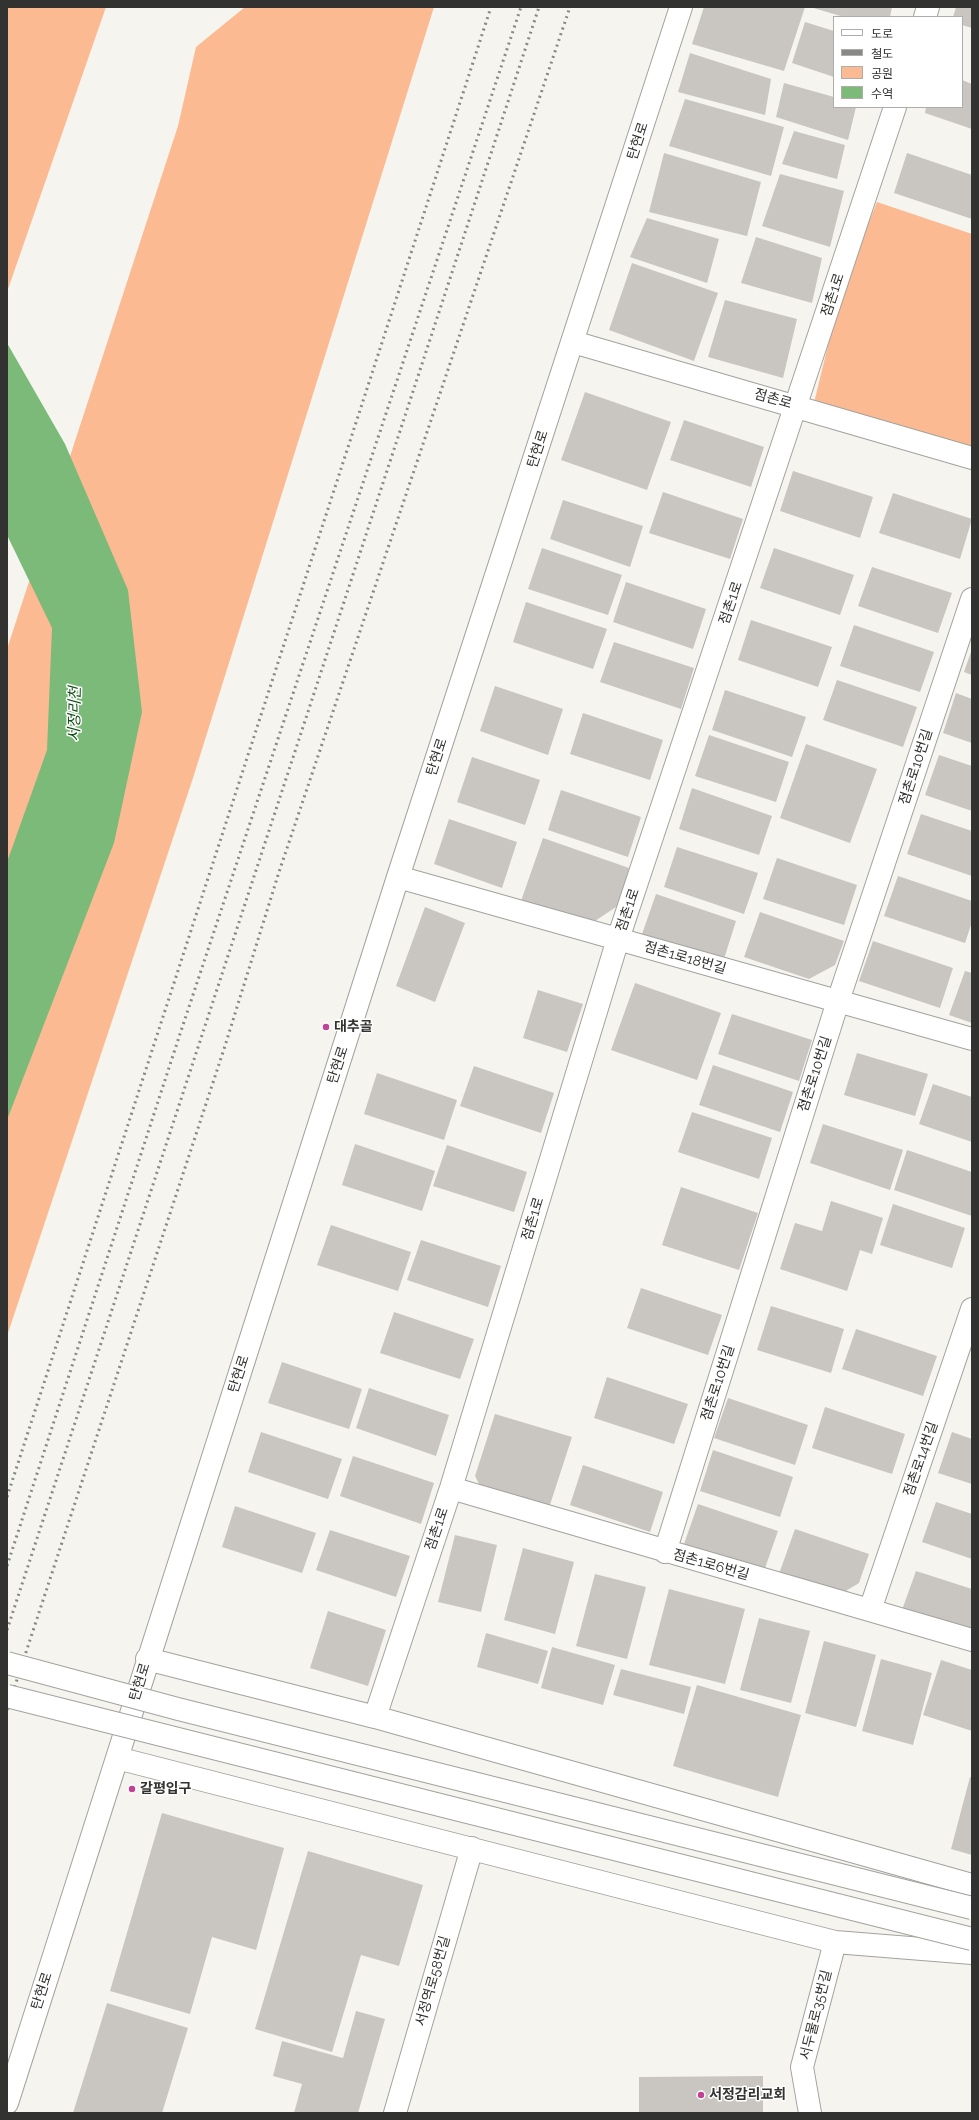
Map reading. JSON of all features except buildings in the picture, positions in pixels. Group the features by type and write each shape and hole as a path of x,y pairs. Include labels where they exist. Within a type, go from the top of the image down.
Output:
{"street":[{"name":"탄현로","path":"7,2103 147,1659 398,877 681,7"},
{"name":"점촌1로","path":"375,1717 451,1488 618,939 896,108"},
{"name":"점촌로","path":"573,342 972,458"},
{"name":"점촌로10번길","path":"665,1552 838,1001 972,599"},
{"name":"점촌1로18번길","path":"398,877 972,1039"},
{"name":"점촌로14번길","path":"870,1610 972,1309"},
{"name":"점촌1로6번길","path":"451,1488 665,1552 972,1640"},
{"path":"147,1659 375,1717 972,1885"},
{"path":"7,1663 178,1709 972,1908"},
{"path":"7,1696 972,1939"},
{"path":"117,1758 835,1942 972,1953"},
{"name":"서정역로58번길","path":"395,2113 472,1848"},
{"name":"서두물로35번길","path":"810,2113 802,2066 835,1942"}],"green space":[{"path":"7,7 106,7 7,292"},
{"path":"245,7 434,7 193,778 7,1336 7,649 178,126 196,47"},
{"path":"877,202 972,234 972,458 812,411 842,288"}],"water":[{"name":"서정리천","path":"7,343 65,444 128,590 142,712 114,843 7,1120 7,862 47,750 52,628 7,535"}],"railway":[{"path":"7,1497 491,7"},
{"path":"7,1566 179,1037 521,7"},
{"path":"7,1630 539,7"},
{"path":"7,1710 224,1049 279,872 570,7"}],"place":[{"name":"대추골","path":"326,1027"},
{"name":"갈평입구","path":"132,1789"},
{"name":"서정감리교회","path":"701,2095"}]}
